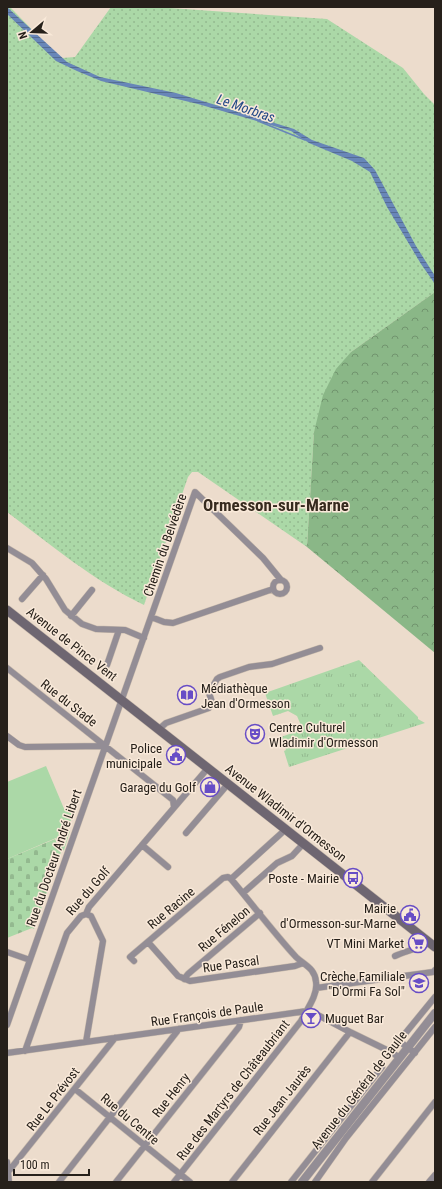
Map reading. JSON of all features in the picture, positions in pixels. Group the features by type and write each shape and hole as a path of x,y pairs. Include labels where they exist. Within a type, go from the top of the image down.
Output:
{"main road":[{"name":"Avenue de Pince Vent","path":"7,610 121,699"},
{"name":"Avenue Wladimir d'Ormesson","path":"121,699 432,944"}],"street":[{"name":"Chemin du Belvédère","path":"121,699 195,492 263,558 281,580"},
{"path":"7,548 32,563 43,575 65,610 82,624 96,629 124,630 144,638"},
{"path":"22,599 43,575"},
{"path":"281,580 286,583 287,586 284,592 277,593 273,589 275,582 281,580"},
{"path":"151,617 164,622 173,623 273,589"},
{"path":"71,616 92,590"},
{"path":"107,665 119,630"},
{"path":"159,729 166,723 209,708 212,702 209,693 218,678 249,667 272,664 320,648"},
{"name":"Rue du Stade","path":"7,668 173,800"},
{"name":"Rue du Docteur André Libert","path":"7,1025 121,699"},
{"path":"7,736 19,745 25,747 105,746"},
{"name":"Rue du Golf","path":"25,1051 67,933 81,916 86,914 89,907 208,768"},
{"path":"186,833 228,784"},
{"path":"174,807 173,800 181,799"},
{"name":"Rue Racine","path":"134,961 130,957 223,878 228,877 232,879 286,829"},
{"path":"243,893 277,863 292,856 304,843"},
{"path":"142,845 168,867"},
{"path":"232,879 296,958 311,969 316,980 316,988 433,972 435,970"},
{"name":"Rue Fénelon","path":"184,979 260,913"},
{"path":"86,914 91,916 103,940 86,1042"},
{"path":"148,942 178,976 184,979"},
{"path":"395,956 432,944"},
{"path":"7,952 30,960"},
{"name":"Rue Pascal","path":"184,979 190,981 295,966 303,963"},
{"name":"Rue des Martyrs de Châteaubriant","path":"174,1182 301,1021 307,1012 316,988"},
{"path":"415,1053 399,1041 435,997"},
{"name":"Rue François de Paule","path":"7,1053 307,1012 314,1013 400,1058"},
{"name":"Avenue du Général de Gaulle","path":"302,1182 340,1133 379,1089 400,1058 435,1013"},
{"name":"Rue Henry","path":"116,1182 239,1027 241,1020"},
{"path":"370,1082 379,1089 415,1053 435,1027"},
{"path":"59,1182 179,1029"},
{"name":"Rue Jean Jaurès","path":"232,1182 350,1032"},
{"name":"Rue Le Prévost","path":"8,1172 115,1038"},
{"path":"315,1182 340,1133 370,1082 382,1067"},
{"name":"Rue du Centre","path":"75,1088 190,1182"},
{"path":"372,1182 435,1102"},
{"path":"291,1182 340,1133"},
{"path":"7,1162 9,1182"},
{"path":"429,1182 435,1175"}],"green space":[{"path":"7,7 10,7 53,51 62,58 75,57 111,7 155,7 327,19 403,68 435,105 435,292 351,352 314,432 307,547 198,472 192,472 188,477 144,605 90,574 7,512"},
{"path":"435,292 435,653 307,547 314,432 323,395 336,369 351,352"},
{"path":"359,660 418,717 418,719 425,723 289,767 284,751 286,750 281,737 295,732 300,723 297,716 288,711 273,716 265,693"},
{"path":"46,766 65,811 76,807 67,830 70,831 64,850 62,851 56,838 7,859 7,782"},
{"path":"55,839 61,852 34,929 32,928 7,938 7,859"}],"water":[{"path":"7,7 67,62 100,77 176,93 268,121 294,129 312,140 364,158 375,170 416,246 435,276 435,284 421,264 387,207 370,172 352,161 309,143 291,131 198,104 101,81 77,71 56,61 7,14"}],"waterway":[{"name":"Le Morbras","path":"258,121 305,140"}],"place":[{"name":"Médiathèque Jean d'Ormesson","path":"187,695"},
{"name":"Centre Culturel Wladimir d'Ormesson","path":"255,734"},
{"name":"Police municipale","path":"176,755"},
{"name":"Garage du Golf","path":"210,787"},
{"name":"Poste - Mairie","path":"353,878"},
{"name":"Mairie d'Ormesson-sur-Marne","path":"410,915"},
{"name":"VT Mini Market","path":"418,943"},
{"name":"Crèche Familiale \"D'Ormi Fa Sol\"","path":"419,983"},
{"name":"Muguet Bar","path":"311,1018"}],"district":[{"name":"Ormesson-sur-Marne","path":"276,505"}]}
